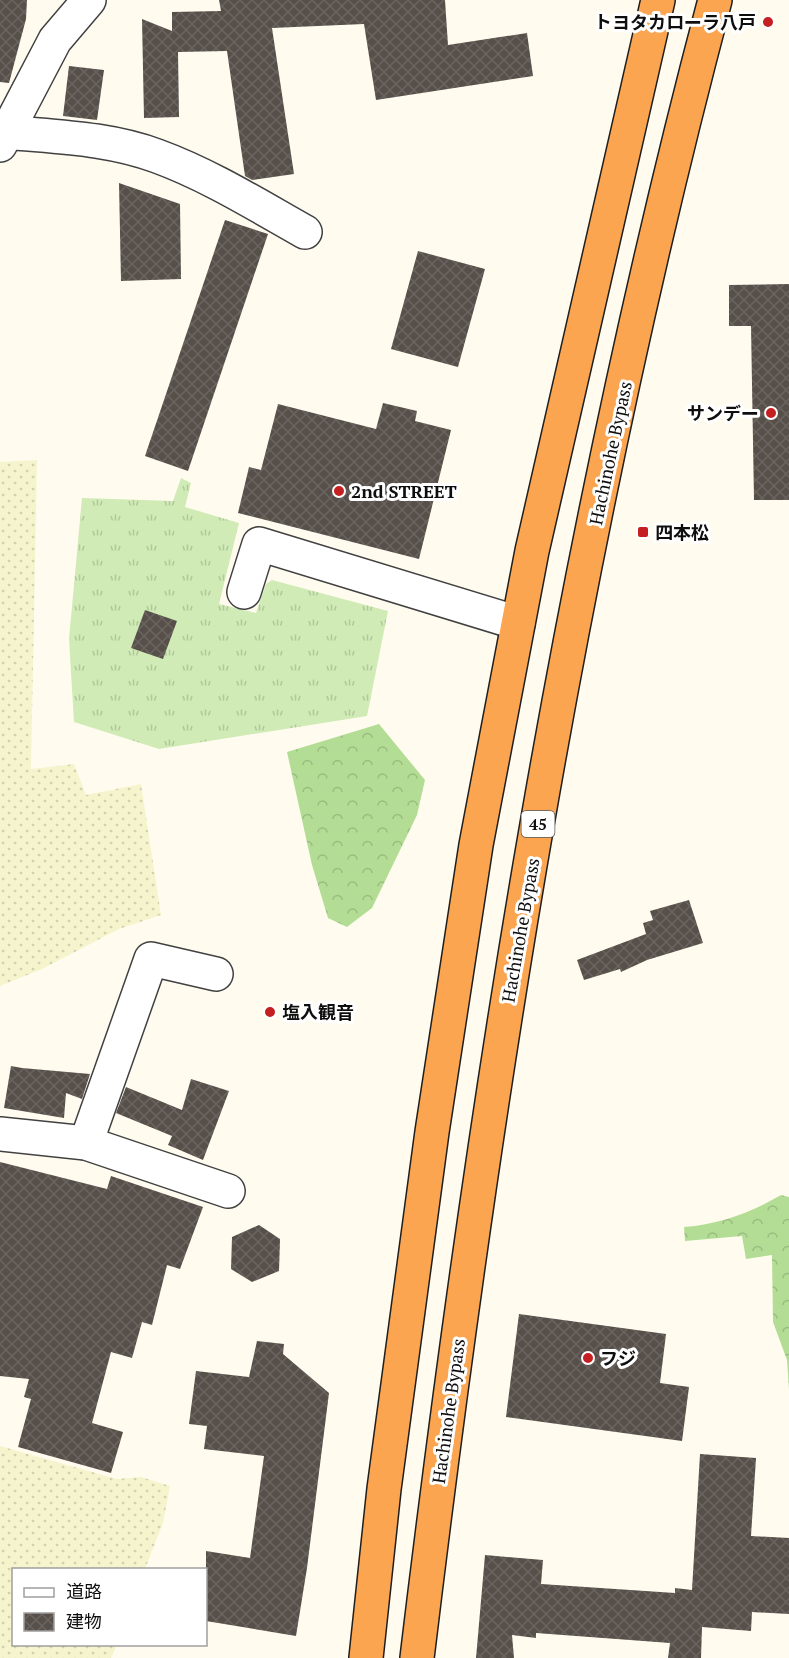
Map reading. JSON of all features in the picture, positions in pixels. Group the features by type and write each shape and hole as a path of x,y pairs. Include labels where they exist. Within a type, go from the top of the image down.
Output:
{"highway":[{"path":"366,1658 384,1489 432,1132 476,845 518,623 658,0"},
{"name":"Hachinohe Bypass","path":"417,1658 446,1417 492,1100 561,691 618,411 680,140 715,0"}],"street":[{"path":"89,0 55,40 3,139 102,141 155,155 197,172 305,232"},
{"path":"244,592 259,544 518,623"},
{"path":"86,1143 151,959 216,974"},
{"path":"0,1134 86,1143 228,1191"}],"shaded area":[{"path":"37,460 31,769 74,764 86,795 141,784 161,915 119,929 42,969 0,986 0,462"},
{"path":"0,1446 117,1479 141,1477 170,1486 163,1523 145,1568 12,1568 12,1646 117,1646 111,1658 0,1658"}],"green space":[{"path":"181,478 191,483 185,507 239,523 219,604 256,613 266,584 272,580 388,611 367,716 159,749 74,722 69,639 82,498 173,501"},
{"path":"379,724 425,780 417,815 372,908 347,927 328,918 312,865 287,752"},
{"path":"781,1195 789,1197 789,1390 787,1360 773,1322 772,1255 746,1259 742,1236 685,1241 684,1227 734,1217"}],"building":[{"path":"0,0 27,0 26,19 9,83 0,82"},
{"path":"219,0 445,0 448,45 527,33 533,76 376,100 364,24 272,28 294,174 252,180 245,176 227,51 178,52 179,117 144,118 142,19 172,31 172,12 221,11"},
{"path":"69,66 104,70 97,120 63,116"},
{"path":"119,183 180,204 181,279 121,281"},
{"path":"225,220 268,234 188,471 145,456"},
{"path":"418,251 485,269 458,367 391,349"},
{"name":"サンデー","path":"789,284 789,500 754,500 751,326 729,326 729,285"},
{"name":"2nd STREET","path":"383,403 417,411 415,421 451,430 419,559 238,513 249,467 261,470 278,404 376,429"},
{"path":"145,610 177,621 163,659 131,648"},
{"path":"689,900 703,943 647,960 621,972 620,969 584,980 577,960 646,934 643,923 653,920 650,911"},
{"path":"11,1066 90,1074 82,1099 66,1093 64,1118 4,1108"},
{"path":"191,1079 229,1091 203,1160 168,1145 172,1136 116,1113 126,1087 182,1110"},
{"path":"0,1162 107,1189 111,1176 203,1207 180,1269 167,1265 152,1325 142,1322 132,1358 111,1352 92,1423 123,1432 111,1473 18,1447 31,1399 24,1397 29,1379 0,1376"},
{"path":"259,1225 280,1239 279,1271 252,1282 231,1269 232,1237"},
{"name":"フジ","path":"519,1314 666,1334 660,1383 689,1387 682,1441 506,1417"},
{"path":"257,1341 284,1344 283,1354 329,1393 296,1636 207,1621 206,1551 250,1558 264,1456 204,1449 207,1426 189,1424 196,1371 249,1377"},
{"path":"700,1454 756,1458 751,1536 789,1538 789,1614 752,1612 751,1631 702,1627 701,1658 668,1658 670,1643 536,1633 536,1638 512,1635 514,1658 476,1658 485,1555 543,1560 541,1584 675,1593 675,1588 692,1590"}],"place":[{"name":"トヨタカローラ八戸","path":"768,22"},
{"name":"サンデー","path":"771,413"},
{"name":"2nd STREET","path":"339,491"},
{"name":"四本松","path":"643,532"},
{"name":"塩入観音","path":"270,1012"},
{"name":"フジ","path":"588,1358"}]}
